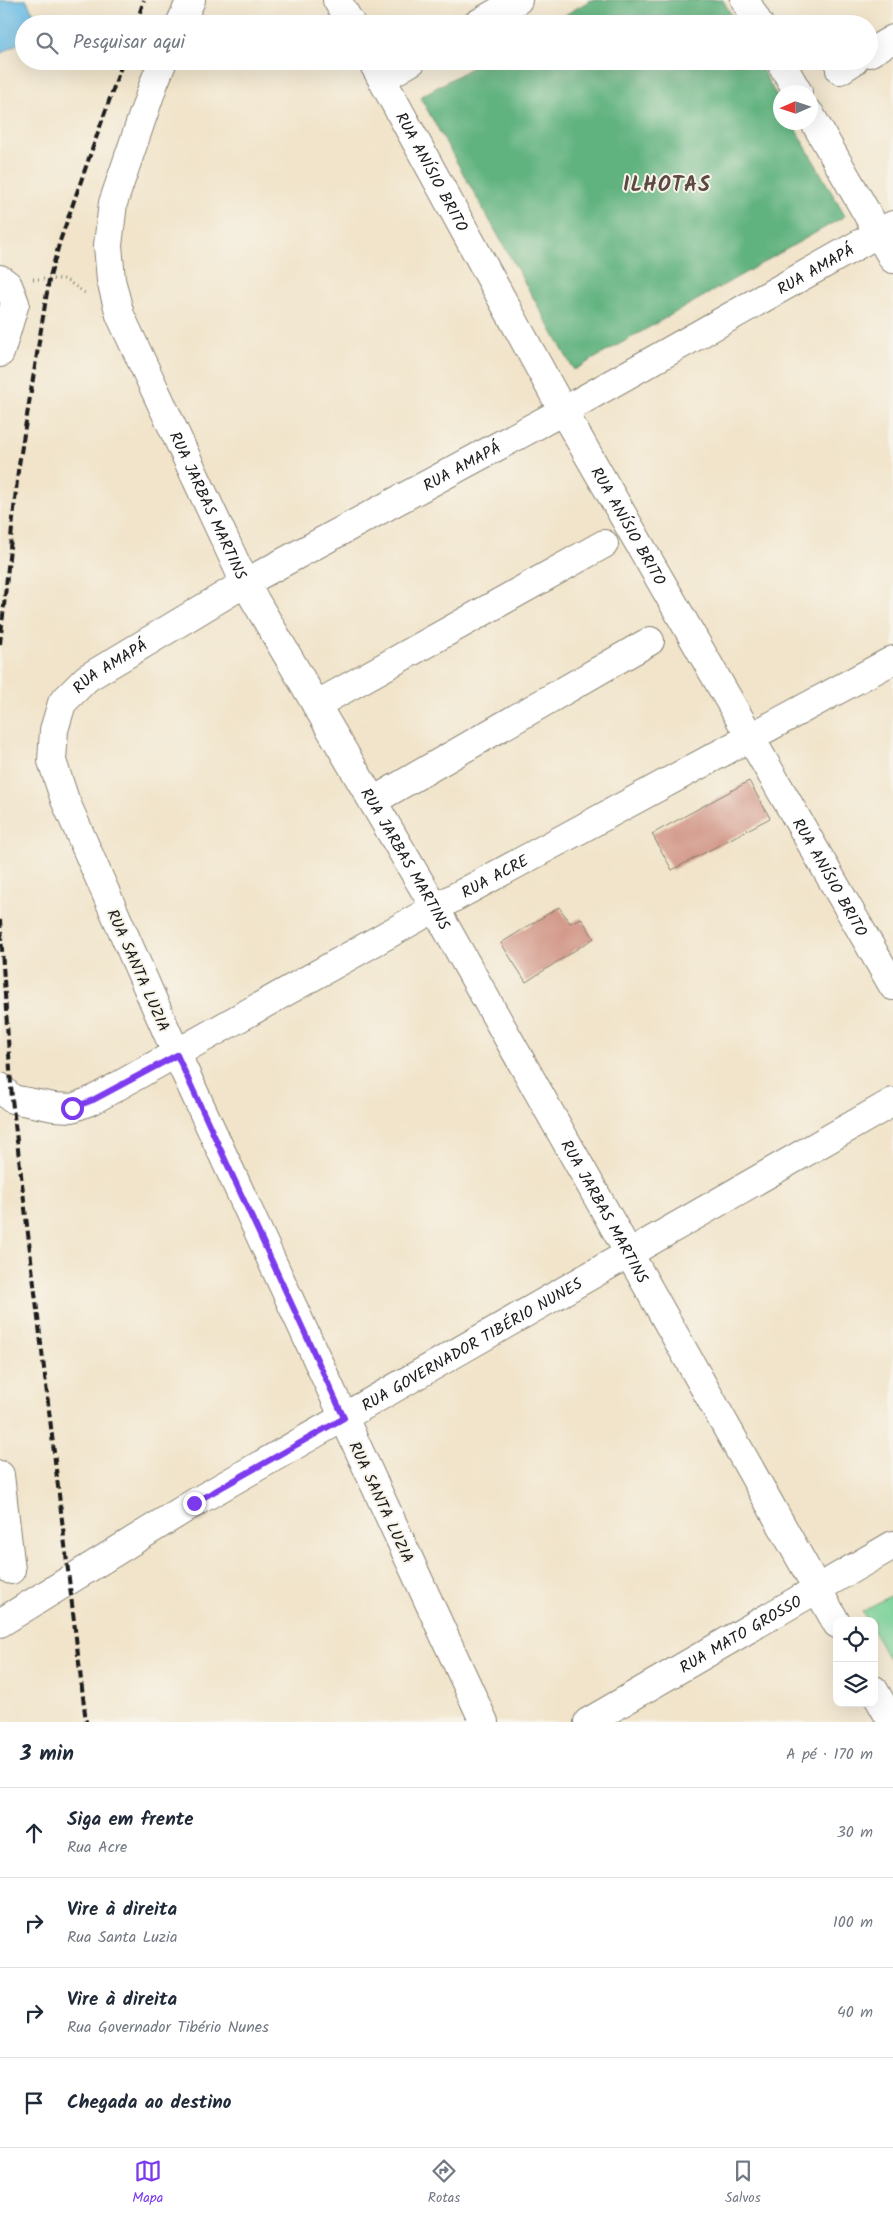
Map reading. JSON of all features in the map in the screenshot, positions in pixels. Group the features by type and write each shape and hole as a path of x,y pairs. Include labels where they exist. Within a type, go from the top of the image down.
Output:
{"street":[{"path":"184,15 191,0"},
{"path":"337,0 346,15"},
{"path":"492,15 518,0"},
{"path":"745,0 754,15"},
{"path":"878,48 893,39"},
{"name":"RUA JARBAS MARTINS","path":"160,70 113,203 108,245 111,280 120,315 245,583 435,908 628,1255 833,1617"},
{"name":"RUA ANÍSIO BRITO","path":"377,70 563,411 893,986"},
{"path":"785,70 794,85"},
{"path":"818,126 886,229 893,259"},
{"name":"RUA AMAPÁ","path":"54,730 62,703 87,678 245,583 563,411 886,229"},
{"path":"0,265 0,279 8,285 15,303 0,353"},
{"path":"316,705 604,544"},
{"path":"372,801 650,641"},
{"name":"RUA ACRE","path":"6,1093 54,1107 72,1108 93,1100 177,1055 435,908 893,660"},
{"name":"RUA SANTA LUZIA","path":"54,730 52,761 65,800 177,1055 484,1722"},
{"name":"RUA GOVERNADOR TIBÉRIO NUNES","path":"0,1623 194,1503 893,1102"},
{"path":"0,1475 11,1570"},
{"name":"RUA MATO GROSSO","path":"588,1722 893,1545"},
{"path":"878,1697 892,1722"}],"path":[{"path":"0,279 65,279 120,315"}],"green space":[{"path":"591,0 723,0 731,15 565,15"},
{"path":"467,70 762,70 773,90 773,130 796,130 845,216 574,370 420,97"},
{"path":"893,1594 893,1666 878,1640 878,1617 865,1617 862,1612"}],"water":[{"path":"0,0 26,0 35,15 15,15 15,45 0,54"}],"building":[{"path":"749,781 770,818 672,870 652,834"},
{"path":"559,907 570,923 581,918 594,938 526,982 501,943"}],"railway":[{"path":"139,15 144,0"},
{"path":"0,644 18,471 49,280 60,241 120,70"},
{"path":"0,920 12,1099 86,1722"}],"district":[{"name":"ILHOTAS","path":"667,184"}],"route":[{"path":"72,1108 93,1100 177,1055 344,1418 194,1503"}]}
